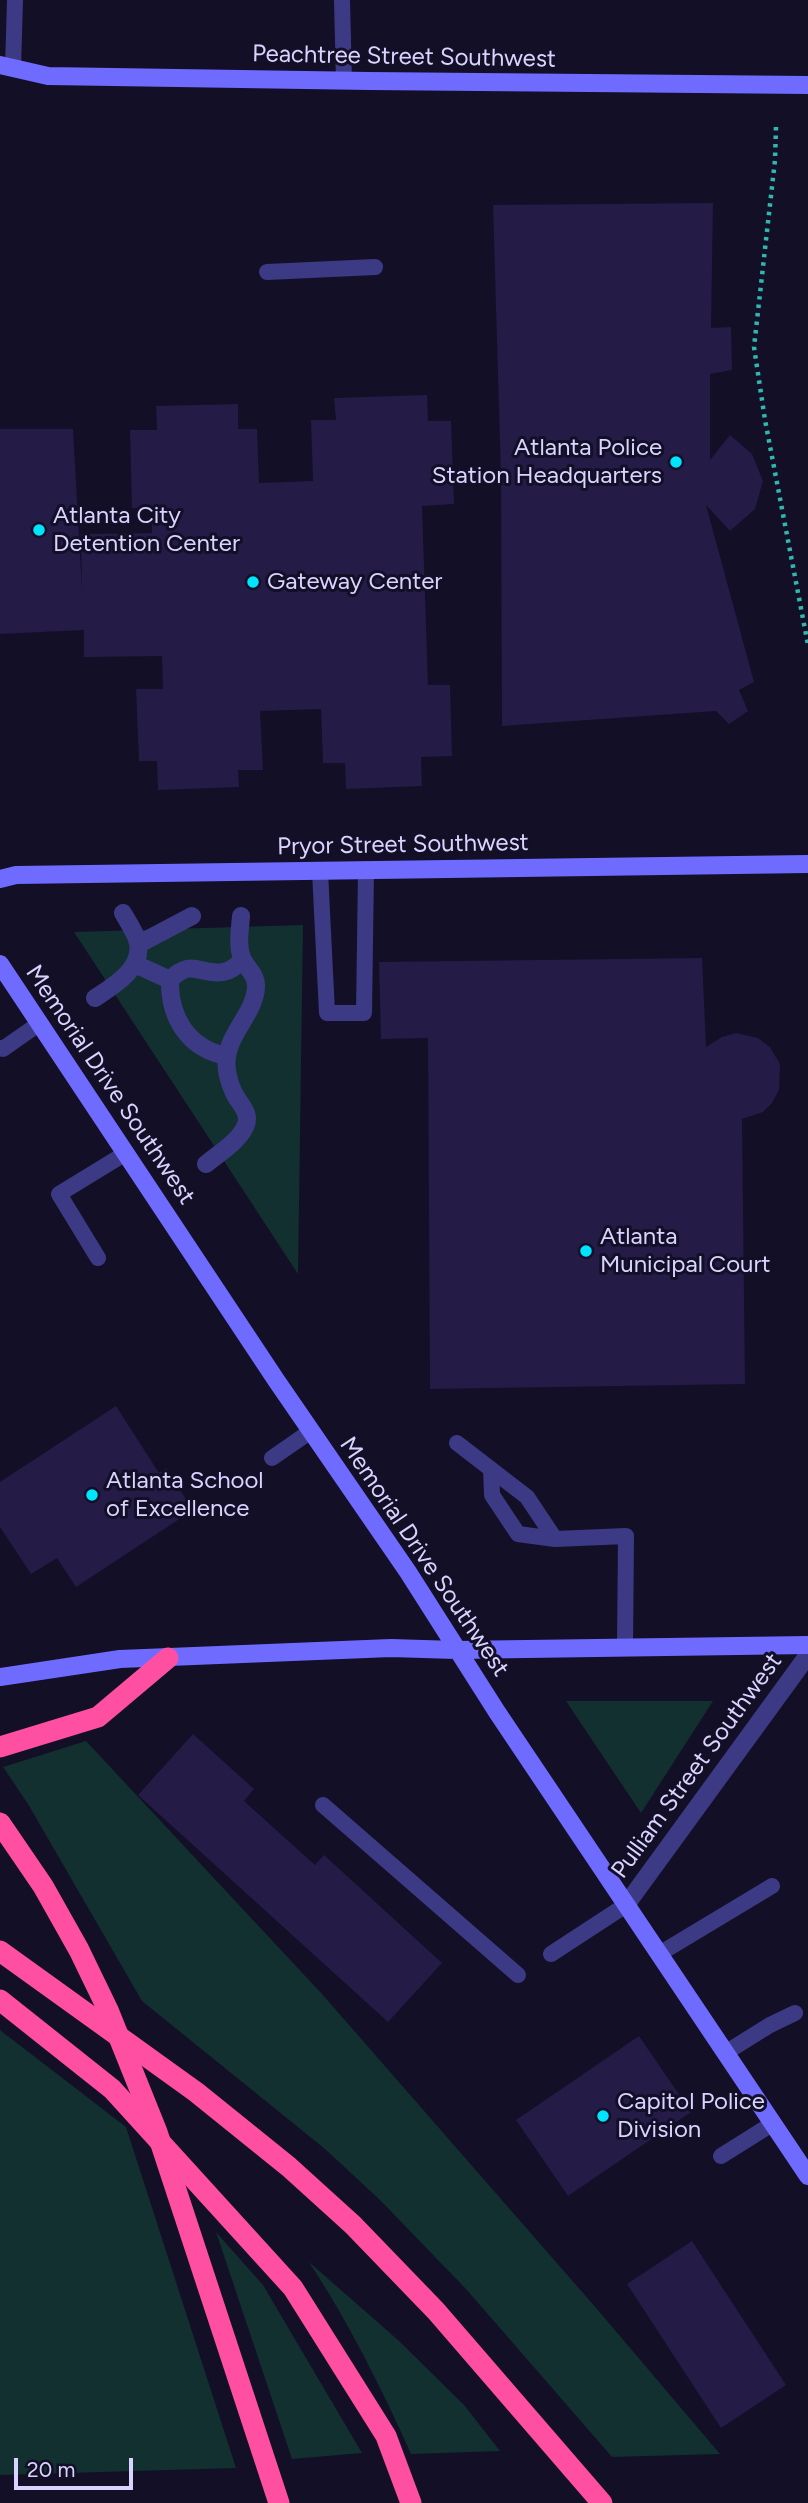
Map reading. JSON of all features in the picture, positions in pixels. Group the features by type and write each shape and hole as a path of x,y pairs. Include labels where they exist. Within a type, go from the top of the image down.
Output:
{"highway":[{"path":"0,1747 98,1717 168,1658"},
{"path":"0,1824 43,1886 79,1950 108,2010 157,2132 279,2503"},
{"path":"0,1951 196,2092 298,2175 353,2225 436,2311 602,2503"},
{"path":"0,2000 112,2089 293,2288 386,2436 411,2503"}],"main road":[{"name":"Peachtree Street Southwest","path":"6,66 48,76 808,85"},
{"name":"Pryor Street Southwest","path":"0,879 16,875 808,864"},
{"name":"Memorial Drive Southwest","path":"0,964 311,1432 408,1572 456,1650 808,2176"},
{"path":"0,1677 120,1659 391,1648 456,1650 808,1645"}],"street":[{"path":"94,998 120,981 135,964 139,944 123,913"},
{"path":"139,944 192,916"},
{"path":"206,1164 246,1127 245,1108 234,1094 228,1077 227,1056 256,988 254,975 239,949 241,916"},
{"path":"227,1056 197,1045 180,1025 170,1002 170,980 183,969 190,967 221,973 243,960"},
{"path":"135,964 170,980"},
{"name":"Pulliam Street Southwest","path":"626,1905 808,1655"}],"lane":[{"path":"6,66 15,0"},
{"path":"342,0 344,81"},
{"path":"268,272 375,267"},
{"path":"320,871 327,1013 364,1013 366,871"},
{"path":"0,1048 3,1049 40,1023"},
{"path":"98,1258 59,1194 126,1153"},
{"path":"271,1458 311,1432"},
{"path":"457,1443 527,1497 555,1539"},
{"path":"491,1469 492,1495 518,1535 555,1539 626,1536 625,1648"},
{"path":"323,1805 519,1975"},
{"path":"659,1955 772,1886"},
{"path":"551,1954 626,1905"},
{"path":"725,2053 795,2012"},
{"path":"721,2156 772,2124"}],"path":[{"path":"776,127 775,160 754,347 765,420 808,645"}],"green space":[{"path":"303,925 298,1274 74,932"},
{"path":"566,1701 713,1701 641,1813"},
{"path":"86,1741 322,1994 720,2454 612,2457 466,2289 380,2200 325,2149 142,2001 28,1804 3,1767"},
{"path":"0,2030 126,2127 236,2468 0,2475"},
{"path":"216,2232 263,2285 362,2453 292,2459"},
{"path":"309,2262 398,2340 464,2405 500,2451 411,2454 364,2356"}],"building":[{"path":"713,203 711,328 731,327 732,370 710,374 710,460 730,435 752,454 763,481 755,509 730,531 706,505 754,682 739,690 748,711 729,724 716,711 502,726 501,476 493,205"},
{"name":"Gateway Center","path":"427,395 428,421 451,421 454,504 422,506 428,685 450,685 452,756 421,757 422,786 346,789 345,763 323,763 321,709 260,711 263,770 238,770 239,787 158,790 157,761 139,761 136,689 163,689 162,656 84,657 84,630 0,634 0,429 73,429 82,591 81,534 152,533 152,508 132,508 130,430 157,430 156,406 238,404 238,429 257,429 259,483 313,481 311,420 336,420 334,398"},
{"name":"Atlanta Municipal Court","path":"702,958 706,1047 722,1037 736,1033 758,1038 770,1047 780,1064 779,1090 772,1103 763,1112 742,1119 745,1384 430,1389 428,1038 381,1039 379,962"},
{"name":"Atlanta School of Excellence","path":"116,1406 159,1473 166,1468 193,1510 76,1587 57,1558 31,1574 0,1527 0,1482"},
{"path":"193,1734 254,1789 244,1801 315,1865 324,1855 442,1963 388,2022 138,1795"},
{"name":"Capitol Police Division","path":"639,2036 691,2112 568,2196 516,2120"},
{"path":"692,2241 786,2385 721,2428 627,2284"}],"place":[{"name":"Atlanta Police Station Headquarters","path":"676,462"},
{"name":"Atlanta City Detention Center","path":"39,530"},
{"name":"Gateway Center","path":"253,582"},
{"name":"Atlanta Municipal Court","path":"586,1251"},
{"name":"Atlanta School of Excellence","path":"92,1495"},
{"name":"Capitol Police Division","path":"603,2116"}]}
